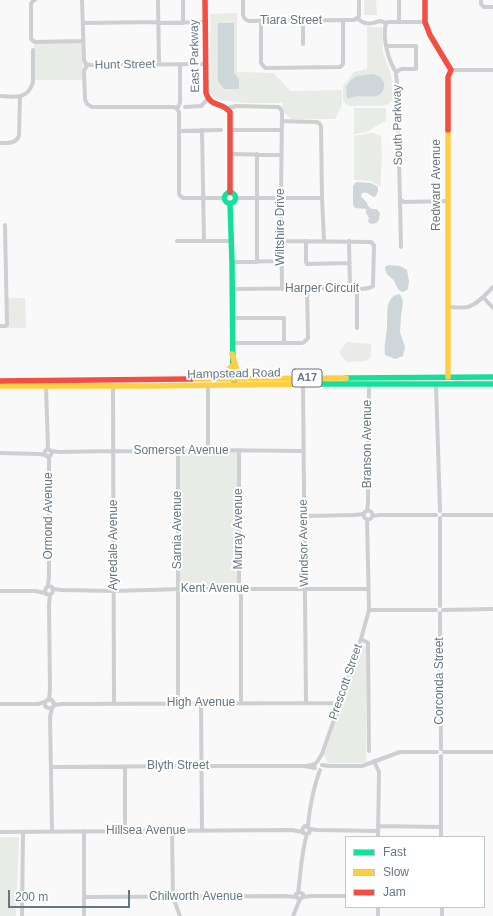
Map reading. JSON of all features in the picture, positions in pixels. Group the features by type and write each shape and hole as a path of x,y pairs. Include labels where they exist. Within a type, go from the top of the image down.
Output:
{"main road":[{"name":"East Parkway","path":"205,0 206,93 208,99 213,103 225,105 228,108"},
{"path":"425,0 425,22 430,35 451,70"},
{"name":"Redward Avenue","path":"448,384 448,77 451,70"},
{"path":"228,108 230,112 230,192 225,198 230,204 233,379"},
{"path":"230,192 234,193 236,198 234,202 230,204"},
{"path":"232,354 237,371 246,382"},
{"path":"209,381 227,371 232,366"},
{"path":"436,377 436,384"},
{"name":"Hampstead Road","path":"209,381 233,379 246,382 369,378 493,377"},
{"path":"368,385 369,378"},
{"name":"Hampstead Road","path":"0,381 113,383 209,381 368,385 493,384"},
{"name":"Hampstead Road","path":"0,386 46,383"}],"street":[{"path":"35,0 31,4 30,38 32,40 35,42 83,41"},
{"name":"Hunt Street","path":"82,0 84,60 87,65 206,64"},
{"path":"158,0 159,64"},
{"path":"183,0 183,23"},
{"name":"Tiara Street","path":"243,0 243,15 245,19 249,21 359,20 366,24 375,24 380,21 386,23 425,22"},
{"path":"359,0 359,20"},
{"path":"399,0 399,22"},
{"path":"481,0 481,4 484,7 493,7"},
{"path":"261,21 261,63 265,68 340,67 343,64 343,20"},
{"path":"303,21 303,44"},
{"path":"83,23 205,22"},
{"path":"386,23 387,51 396,72"},
{"name":"South Parkway","path":"386,46 416,46 416,69 401,69 396,72 401,247"},
{"path":"0,96 20,97 28,92 33,84 33,50"},
{"path":"180,64 180,103 178,109 179,194 184,198 225,198"},
{"path":"87,65 84,71 85,99 87,104 92,107 174,107 178,109"},
{"path":"451,70 493,70"},
{"path":"0,143 14,143 19,136 20,97"},
{"path":"186,107 201,106 208,99"},
{"path":"228,108 236,106 278,107 282,112 282,122 319,123 321,126 324,240"},
{"name":"Wiltshire Drive","path":"282,122 282,289"},
{"path":"202,130 204,241"},
{"path":"179,131 221,130"},
{"path":"230,130 282,130"},
{"path":"230,154 281,155"},
{"path":"257,154 257,262"},
{"path":"236,198 322,198"},
{"path":"400,199 404,202 448,201"},
{"path":"0,326 7,325 5,225"},
{"name":"Harper Circuit","path":"232,289 357,289 369,288 373,286 374,245 371,242 324,240 282,241"},
{"path":"177,241 231,241"},
{"path":"306,241 307,264 350,263"},
{"path":"349,241 350,288"},
{"path":"232,262 281,261"},
{"path":"448,307 467,307 472,305 493,287"},
{"path":"232,343 304,342 308,338 308,288"},
{"path":"357,289 357,328"},
{"path":"483,297 493,308"},
{"path":"232,318 284,318 284,343"},
{"path":"208,450 209,381"},
{"name":"Ormond Avenue","path":"46,383 52,831"},
{"name":"Ayredale Avenue","path":"113,383 114,704"},
{"name":"Windsor Avenue","path":"303,384 306,703"},
{"name":"Corconda Street","path":"436,384 440,515 441,836"},
{"name":"Branson Avenue","path":"368,385 369,610"},
{"name":"Somerset Avenue","path":"0,453 39,454 114,451 178,452 208,450 303,451"},
{"name":"Murray Avenue","path":"239,451 241,703"},
{"name":"Sarnia Avenue","path":"178,452 178,703"},
{"path":"304,516 493,515"},
{"name":"Kent Avenue","path":"0,591 368,589"},
{"path":"369,610 493,610"},
{"name":"Prescott Street","path":"293,916 299,896 304,842 318,766 361,639 369,610"},
{"path":"361,639 368,643 369,751"},
{"path":"201,703 202,831"},
{"name":"High Avenue","path":"0,704 340,703"},
{"name":"Blyth Street","path":"51,767 362,766 400,752 493,752"},
{"path":"374,761 379,772 378,836"},
{"path":"125,767 126,831"},
{"name":"Hillsea Avenue","path":"0,832 317,830 440,827"},
{"path":"172,831 173,897 180,916"},
{"path":"22,916 23,832"},
{"path":"84,832 84,916"},
{"name":"Chilworth Avenue","path":"84,897 345,896"}],"shaded area":[{"path":"364,0 376,0 377,15 364,15"},
{"path":"237,13 237,72 274,73 290,91 342,90 342,105 335,119 291,119 283,111 282,103 246,103 217,100 211,93 210,14"},
{"path":"218,23 234,23 234,73 239,79 239,89 224,89 218,81"},
{"path":"367,27 382,27 383,52 391,75 393,99 388,104 381,106 349,106 343,102 343,86 354,72 367,69"},
{"path":"84,42 82,80 35,80 34,43"},
{"path":"373,74 381,78 384,83 383,91 379,95 347,98 346,87 351,80 357,76"},
{"path":"354,108 386,108 386,121 366,132 354,134"},
{"path":"373,133 381,136 381,187 371,181 354,180 354,136"},
{"path":"356,182 371,183 378,187 376,196 374,197 366,192 362,193 361,196 369,207 372,209 377,209 380,213 379,220 376,223 369,223 366,209 355,208 353,205 353,186"},
{"path":"388,265 400,266 407,270 409,281 408,289 404,292 397,288 394,281 387,274 385,267"},
{"path":"399,294 403,302 400,332 405,347 403,356 395,359 385,355 385,344 389,303 394,296"},
{"path":"8,298 25,298 26,328 8,328"},
{"path":"347,342 371,344 371,357 366,361 346,362 339,352"},
{"path":"239,451 239,589 178,589 178,452"},
{"path":"363,645 366,649 366,762 328,763 324,755 361,647"},
{"path":"0,837 19,837 16,916 0,916"}],"traffic: fast":[{"path":"228,193 232,193 234,194 235,198 234,202 228,203 225,200 225,196 228,193"},
{"path":"230,203 233,379 235,381"},
{"path":"346,378 493,377"},
{"path":"313,384 493,384"}],"traffic: slow":[{"path":"448,130 448,377"},
{"path":"232,354 237,371 245,379"},
{"path":"211,379 227,371 232,366"},
{"path":"191,379 346,378"},
{"path":"0,386 313,384"}],"traffic: jam":[{"path":"205,0 206,93 208,98 213,103 223,106 230,112 230,192"},
{"path":"425,0 425,22 430,35 451,70 448,77 448,130"},
{"path":"0,381 191,379"}]}
